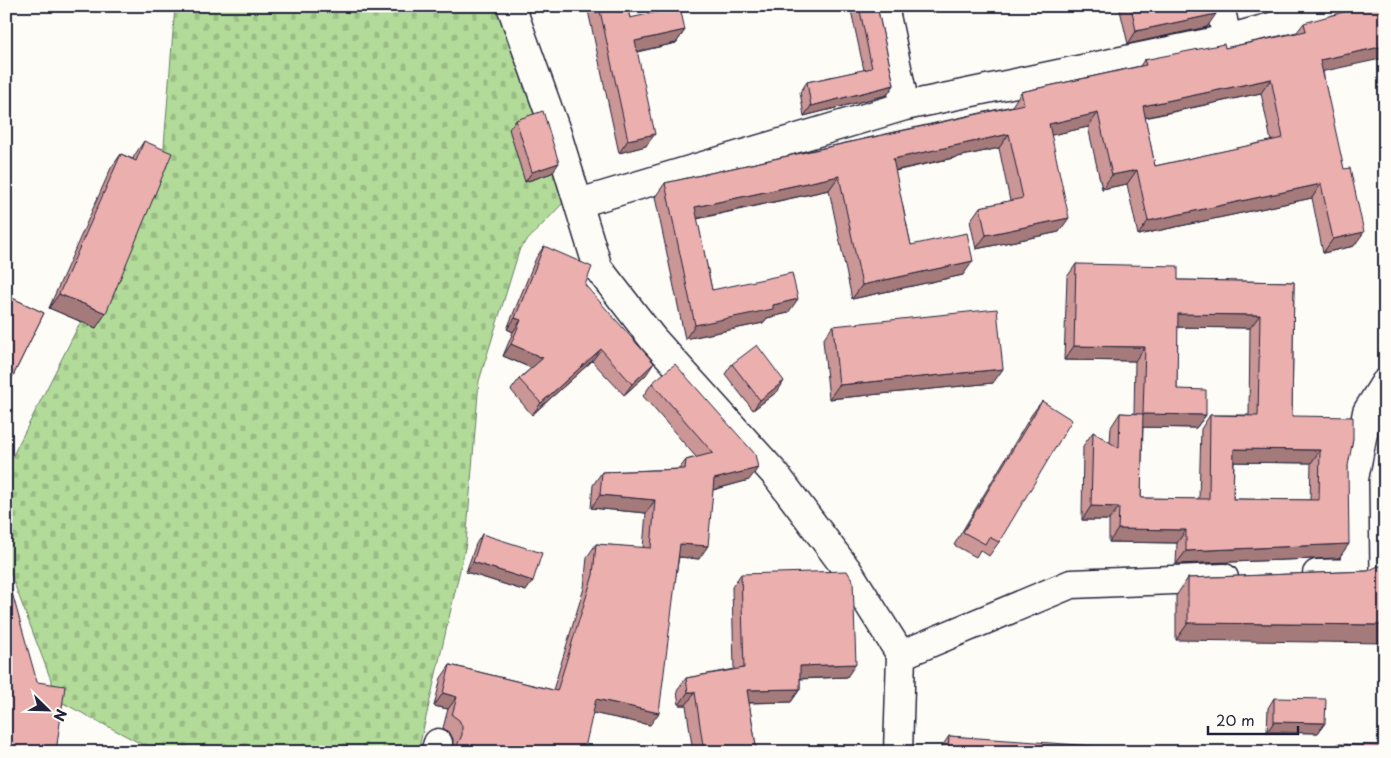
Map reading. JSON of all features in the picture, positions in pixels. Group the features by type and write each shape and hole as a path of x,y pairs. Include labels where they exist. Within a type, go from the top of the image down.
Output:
{"street":[{"path":"511,6 579,203 598,268 653,339 776,475 848,571 900,656 898,752"},
{"path":"884,6 905,106"},
{"path":"1220,6 1227,39"},
{"path":"579,203 905,106 1227,39 1350,6"},
{"path":"1296,575 1355,573 1354,479 1367,412 1385,382"},
{"path":"900,656 1071,584 1247,577"}],"green space":[{"path":"175,6 502,6 563,203 520,248 479,381 466,544 418,752 157,752 59,701 6,562 6,469 163,159"}],"building":[{"path":"599,6 627,6 630,18 680,7 685,30 635,41 655,134 628,140"},
{"path":"859,6 877,6 894,85 811,106 807,82 872,68"},
{"path":"1131,6 1214,6 1216,14 1136,31"},
{"path":"1365,6 1385,6 1385,46 1320,60 1344,169 1350,168 1364,232 1333,239 1321,184 1148,221 1137,170 1112,175 1098,113 1049,124 1069,218 986,235 980,207 1023,198 1009,134 893,159 911,245 967,233 973,261 862,285 839,176 695,207 712,290 792,273 798,299 773,305 773,309 695,325 665,183 1024,104 1021,92 1146,65 1144,60 1224,44 1225,48 1306,31 1304,23","holes":["1271,79 1283,138 1155,166 1143,106"]},
{"path":"543,111 559,163 532,172 516,120"},
{"path":"144,141 172,153 106,313 59,294 121,154 136,161"},
{"path":"544,246 592,267 585,285 654,363 632,384 601,349 541,403 519,379 543,358 511,344 521,320 515,318"},
{"path":"1076,264 1178,266 1178,280 1294,282 1292,416 1353,417 1353,439 1348,466 1349,544 1186,551 1186,530 1118,529 1119,507 1091,506 1093,432 1119,448 1120,413 1143,414 1145,347 1074,346","holes":["1178,314 1260,315 1258,416 1210,415 1209,499 1141,498 1143,414 1206,415 1206,390 1177,389","1234,449 1320,450 1319,500 1233,499"]},
{"path":"6,295 44,313 6,390 6,331 10,323 6,321"},
{"path":"997,309 1003,369 839,385 833,326"},
{"path":"757,345 784,381 760,400 732,364"},
{"path":"675,364 755,454 758,468 714,479 708,546 680,544 659,713 596,699 584,752 451,752 455,750 462,735 462,726 459,720 452,715 457,697 443,693 450,665 557,691 593,575 596,544 651,548 655,500 600,495 602,472 685,469 686,460 713,453 652,383"},
{"path":"1042,401 1072,420 999,542 989,537 985,544 963,532"},
{"path":"482,534 542,553 533,581 473,562"},
{"path":"1378,566 1385,566 1385,625 1188,623 1188,578 1368,571"},
{"path":"847,571 853,581 856,664 800,666 800,689 747,690 757,752 704,752 695,692 688,692 686,678 744,668 741,574"},
{"path":"9,582 37,682 65,686 56,752 6,752 6,592 8,592"},
{"path":"1274,698 1326,699 1325,723 1274,722"},
{"path":"949,736 1137,749 1137,752 948,752"},
{"path":"1337,744 1385,746 1385,752 1337,752"}]}
